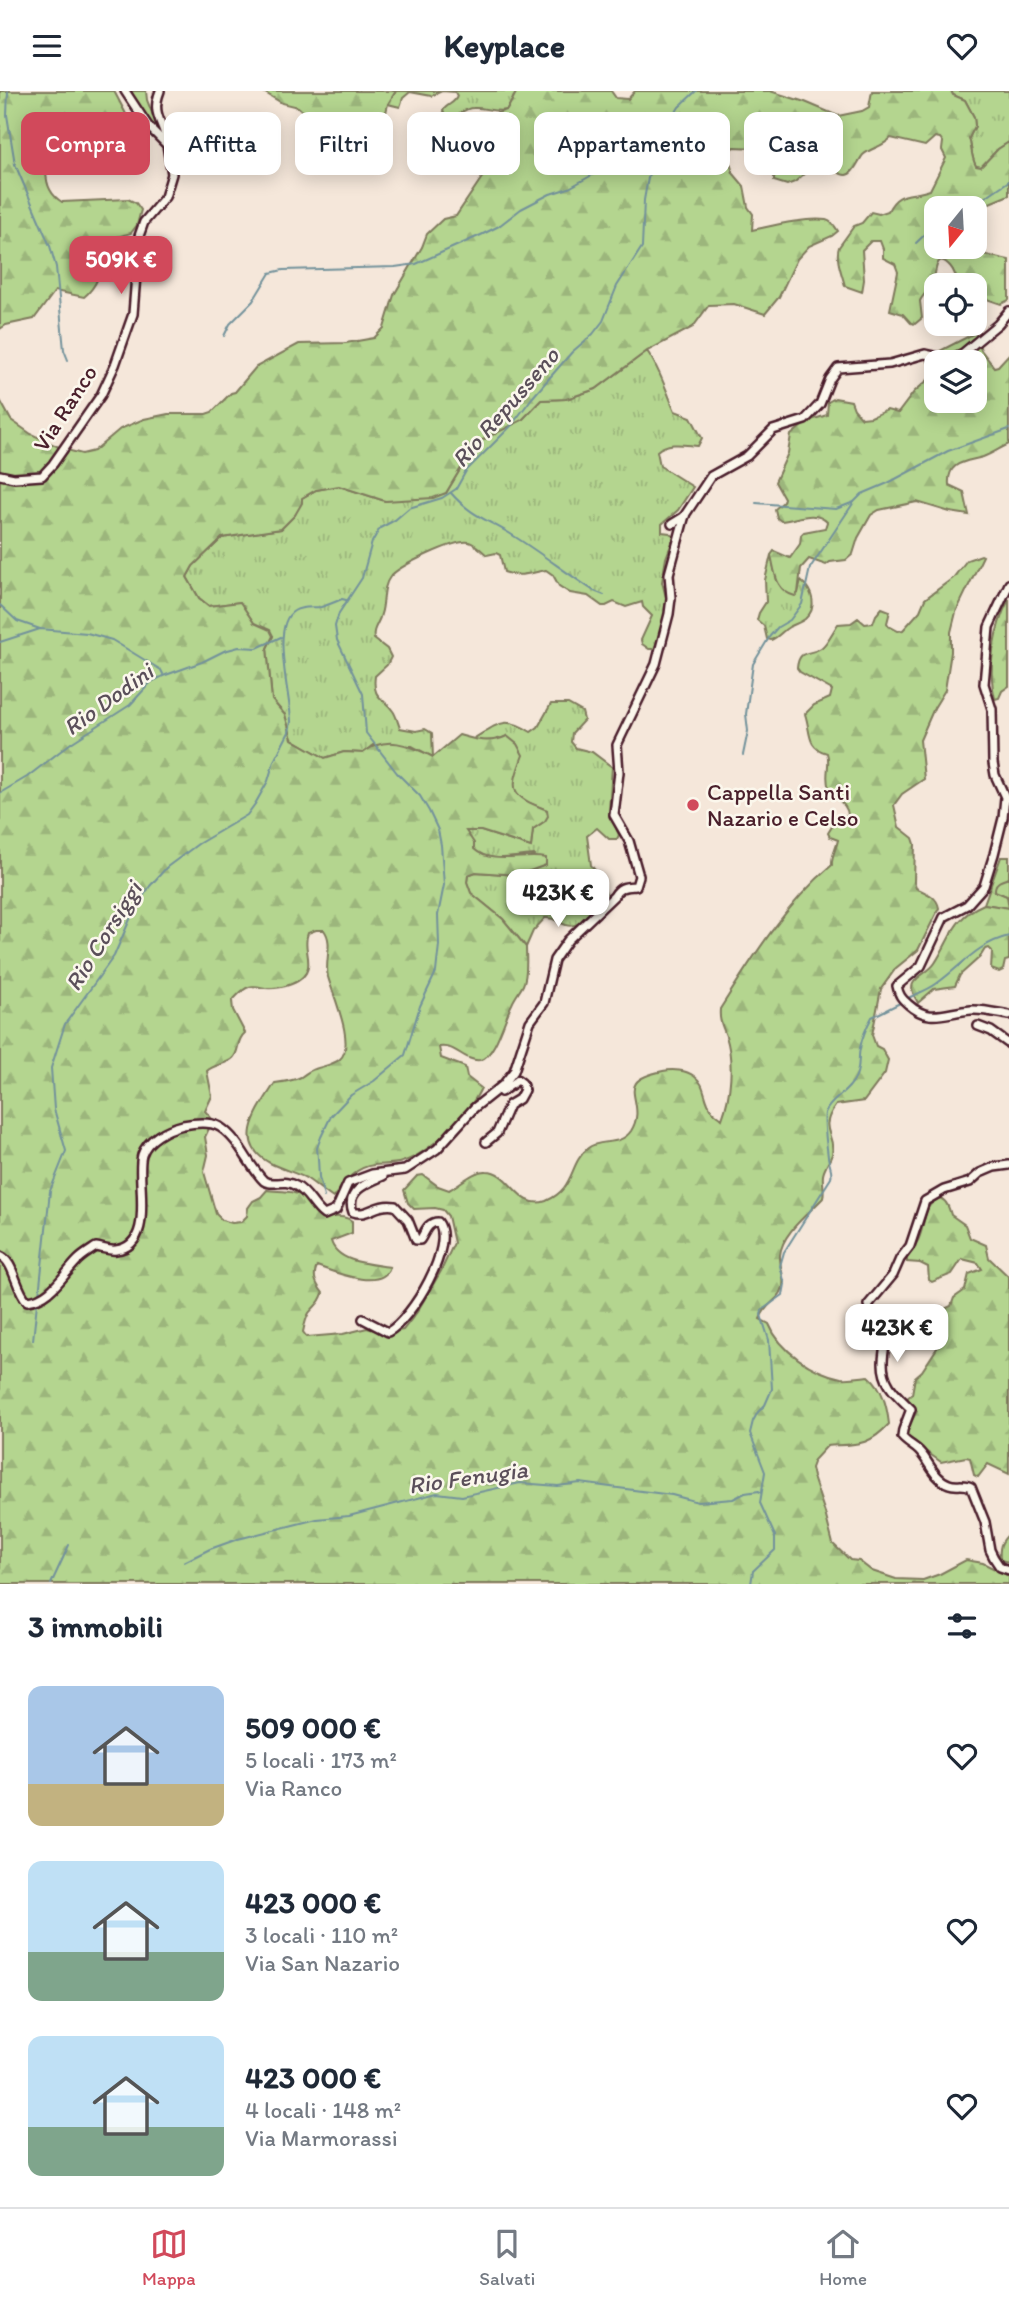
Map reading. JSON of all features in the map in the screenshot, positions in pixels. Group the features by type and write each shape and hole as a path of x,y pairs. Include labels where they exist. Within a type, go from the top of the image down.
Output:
{"street":[{"path":"125,91 148,127 164,142"},
{"path":"160,91 155,106 164,132"},
{"name":"Via Ranco","path":"0,475 14,478 42,477 101,395 134,314 139,236 144,222 165,197 171,175"},
{"path":"0,1256 9,1261 21,1294 31,1301 48,1293 79,1259 96,1247 112,1251 130,1245 139,1227 142,1209 142,1155 148,1144 162,1133 190,1124 220,1127 241,1149 264,1181 269,1184 286,1181 295,1185 324,1215 336,1210 348,1183 372,1174 405,1170 438,1149 474,1108 503,1085 514,1071 530,1021 546,999 554,960 568,940 618,889 623,886 636,886 638,872 629,841 614,815 619,772 617,745 656,664 669,614 671,598 668,573 685,515 711,476 747,456 773,430 805,420 820,404 830,379 838,368 890,364 925,354 953,358 998,324 1009,311"},
{"path":"672,524 685,515"},
{"path":"1009,584 989,627 984,684 992,709 995,775 1005,797 1003,818 984,886 967,905 944,918 921,966 897,986 899,996 915,1010 926,1015 945,1015 972,1009 1009,1015"},
{"path":"978,1026 991,1031 1009,1044"},
{"path":"485,1100 496,1096 518,1080 523,1083 524,1090 519,1099 509,1105 497,1133 486,1143"},
{"path":"1009,1165 980,1173 970,1182 944,1190 925,1201 910,1246 893,1275 868,1305 879,1320 884,1333 883,1361 888,1384 892,1392 911,1409 902,1437 918,1450 931,1470 945,1482 971,1487 985,1523 990,1551 996,1564 1009,1570"},
{"path":"363,1319 388,1332 393,1329 413,1307 431,1276 438,1262 442,1241 442,1227 438,1221 428,1227 420,1240 416,1240 405,1216 395,1206 378,1206 364,1213 353,1212 351,1202 355,1191 388,1173"}],"green space":[{"path":"0,91 114,91 125,112 21,112 21,175 47,175 49,188 62,202 128,199 136,203 141,210 137,225 131,233 110,239 98,278 84,297 55,291 34,319 6,325 0,329"},
{"path":"128,91 146,91 161,136 159,137 150,124 150,112 142,112"},
{"path":"262,91 396,91 386,112 303,112 298,107 282,103"},
{"path":"396,91 442,91 431,96 410,92 403,98 400,107 388,104"},
{"path":"442,91 517,91 507,110 469,108 462,112 444,112 457,96 455,92"},
{"path":"517,91 611,91 616,98 628,99 635,91 770,91 805,102 829,112 744,112 744,147 734,147 730,150 730,112 534,112 534,175 730,175 730,162 733,173 744,186 748,207 753,214 752,230 818,219 830,221 838,231 809,246 797,259 779,297 765,314 734,304 709,305 693,327 647,351 596,389 566,399 541,400 522,420 476,443 446,493 433,498 385,501 339,486 316,490 302,498 295,515 281,529 222,538 193,566 187,577 199,598 209,606 240,602 254,623 270,630 273,636 267,648 272,700 285,715 292,739 325,758 344,752 363,753 372,747 389,743 406,745 433,757 459,735 489,741 507,736 517,744 523,755 516,777 516,791 519,796 547,810 548,816 533,829 531,847 481,831 466,831 474,843 474,849 481,854 499,858 546,858 546,865 519,875 476,872 468,875 467,882 471,893 503,919 526,947 526,976 495,1044 485,1057 475,1060 450,1048 439,1047 441,1058 465,1067 467,1077 481,1088 458,1121 436,1142 413,1158 361,1169 350,1177 333,1198 306,1178 274,1165 259,1155 252,1146 252,1126 275,1083 301,1077 311,1070 334,1063 340,1059 346,1043 328,977 327,935 324,930 308,933 306,973 297,981 284,986 251,986 244,989 232,1001 233,1010 245,1033 240,1039 237,1052 227,1062 207,1071 212,1096 205,1111 213,1120 205,1137 208,1155 204,1172 216,1214 222,1220 241,1222 247,1216 253,1201 267,1190 302,1195 317,1214 344,1217 352,1221 352,1233 331,1241 335,1248 340,1254 356,1261 390,1267 378,1278 368,1279 345,1276 317,1266 316,1280 323,1293 308,1315 303,1332 307,1337 343,1334 367,1328 385,1333 403,1330 417,1312 454,1243 448,1216 443,1210 414,1209 408,1203 404,1190 417,1176 423,1175 449,1190 472,1175 487,1171 502,1177 529,1201 546,1201 562,1190 588,1148 598,1143 616,1141 631,1131 636,1120 634,1087 647,1076 663,1071 679,1070 698,1079 708,1105 722,1119 728,1099 731,1067 720,1009 784,915 832,865 838,840 830,837 828,833 833,825 848,815 845,807 829,788 827,753 820,751 812,743 805,714 814,705 830,698 832,690 800,672 797,668 798,662 805,653 823,646 838,624 851,623 858,618 865,624 873,623 882,608 890,611 887,623 889,626 898,631 903,630 920,611 925,599 953,578 967,560 981,555 983,556 956,612 951,632 945,690 920,740 924,779 902,794 894,805 899,827 913,838 915,844 916,888 933,898 939,908 918,950 896,968 881,989 872,1035 876,1046 882,1049 888,1060 885,1073 864,1101 836,1105 831,1114 827,1126 833,1147 823,1175 823,1198 785,1239 780,1255 782,1289 760,1319 769,1324 781,1343 798,1359 819,1371 841,1378 869,1376 884,1398 889,1424 868,1441 827,1446 814,1460 811,1468 833,1544 850,1560 859,1561 872,1571 896,1579 923,1580 966,1560 983,1563 1009,1576 1009,1584 0,1584 0,400 11,420 31,434 63,449 82,454 94,451 120,429 144,419 168,414 212,412 235,392 256,367 299,344 346,343 374,338 384,328 394,295 427,234 443,219 456,216 484,175 520,175 520,112 500,112 507,110"},
{"path":"872,91 951,91 953,95 965,100 974,117 975,126 969,138 976,166 981,167 998,149 1009,142 1009,195 987,204 987,196 924,196 924,259 987,259 987,255 1009,260 1009,300 1001,304 987,299 987,273 954,273 950,266 941,261 938,262 936,273 924,273 924,295 920,301 922,318 915,324 911,323 903,314 890,310 898,272 895,264 883,258 880,241 871,241 862,250 862,292 845,286 838,261 839,247 854,226 862,223 871,212 879,214 888,211 900,197 930,190 946,158 942,150 943,142 935,137 925,146 891,138 863,155 854,170 844,175 843,115 869,107"},
{"path":"951,91 1009,91 1009,142 998,149 981,167 974,163 969,138 975,126 974,117 965,100 953,95"},
{"path":"803,175 787,185 774,181 774,177"},
{"path":"969,336 976,336 981,350 942,350"},
{"path":"647,351 675,411 691,417 702,438 698,446 672,445 657,451 660,466 693,487 678,510 662,524 662,532 670,533 674,537 666,558 662,582 666,597 666,619 654,649 642,644 641,640 652,616 642,602 626,607 614,602 602,606 588,596 570,593 559,586 553,575 546,570 520,575 504,572 500,555 487,555 472,543 462,542 428,554 404,566 390,577 374,632 374,639 387,649 391,657 375,676 375,689 393,711 400,728 416,731 425,729 432,733 433,757 412,746 373,745 363,753 344,752 325,758 292,739 285,715 272,700 267,648 273,636 254,623 240,602 209,606 199,598 187,577 193,566 222,538 281,529 295,515 302,498 316,490 339,486 385,501 446,493 476,443 522,420 541,400 566,399 596,389"},
{"path":"1009,354 1009,444 986,456 959,464 954,467 949,477 949,485 964,492 969,515 917,502 879,510 871,515 858,538 853,554 846,560 826,565 809,559 801,568 798,593 795,596 788,594 777,580 771,555 774,551 790,558 800,544 804,532 825,528 827,522 816,516 781,521 777,518 775,509 784,498 775,482 788,453 791,435 808,421 827,415 828,402 835,398 851,401 862,418 887,410 898,413 924,383 924,413 987,413 987,358 994,367"},
{"path":"771,555 777,581 798,593 801,581 809,590 813,605 805,619 771,640 767,639 764,626 757,620 766,602 765,580"},
{"path":"1009,599 1009,686 995,699 993,648 999,622"},
{"path":"551,704 568,704 582,712 584,720 572,733 571,742 576,748 592,752 612,767 609,812 619,835 617,839 609,839 597,828 587,836 591,865 601,878 606,894 594,910 584,920 572,926 545,918 533,931 526,947 503,919 471,893 467,882 468,875 475,872 519,875 545,865 534,855 504,858 483,855 473,847 466,831 481,831 531,847 533,829 545,821 547,810 524,801 516,792 513,786 516,773 507,736 490,741 473,739 501,723 514,724 531,732 538,727"},
{"path":"1001,857 1009,857 1009,878 995,891 1007,896 1009,908 984,904"},
{"path":"1009,878 1009,900 1007,896 995,891 995,888 997,883"},
{"path":"984,904 1009,908 1009,960 1005,961 1003,970 999,972 991,969 992,951 985,949 960,975 955,986 934,989 918,1003 912,990 914,982 935,963 965,915"},
{"path":"940,1198 946,1203 951,1215 965,1225 970,1238 986,1245 989,1258 1009,1277 1009,1474 988,1464 978,1477 974,1475 970,1458 941,1462 910,1440 905,1433 917,1411 906,1399 912,1394 915,1377 939,1345 932,1325 936,1313 951,1306 954,1298 965,1290 969,1274 982,1269 978,1263 962,1259 952,1274 932,1282 929,1280 928,1267 907,1262 919,1238 927,1210"},
{"path":"1009,1534 1009,1562 1000,1560 1000,1552 1002,1543"}],"waterway":[{"path":"8,91 7,115 15,164 50,246 56,267 64,350 68,360"},
{"name":"Rio Repusseno","path":"324,1197 319,1177 317,1148 331,1116 351,1095 374,1081 405,1055 420,1006 436,972 438,915 444,885 438,830 429,811 420,796 397,773 366,733 363,694 337,640 335,626 339,613 362,578 372,542 380,528 409,508 442,498 456,489 466,471 511,426 572,352 593,334 603,321 617,286 642,247 644,200 656,134 696,91"},
{"path":"224,336 230,324 253,301 270,273 283,270 416,264 499,226 521,209 592,175"},
{"path":"987,196 1009,181"},
{"path":"916,243 924,235"},
{"path":"756,503 836,509 948,451 1009,429"},
{"path":"451,493 471,511 604,595"},
{"path":"743,755 748,731 746,714 753,664 770,636 790,620 802,604 810,568 854,502"},
{"name":"Rio Corsiggi","path":"39,1295 50,1191 66,1151 54,1109 51,1068 65,1024 114,956 134,910 150,886 167,867 198,844 247,815 268,781 291,722 283,646 283,631 287,619 297,609 321,607 346,600"},
{"path":"0,605 17,621 40,629"},
{"path":"0,642 40,629 87,633 112,640 161,670 163,674"},
{"name":"Rio Dodini","path":"0,793 130,705 151,682 224,651 239,647 257,648 281,637"},
{"path":"906,999 933,986 987,944 1009,936"},
{"path":"751,1584 753,1571 775,1550 775,1536 760,1503 765,1472 750,1433 753,1421 765,1405 772,1389 769,1340 761,1315 762,1310 783,1295 785,1284 780,1266 784,1252 831,1178 824,1122 827,1108 849,1087 856,1076 859,1051 872,1017 902,1002"},
{"name":"Rio Corsiggi","path":"33,1340 37,1303"},
{"name":"Rio Fenugia","path":"184,1562 238,1539 317,1519 349,1516 437,1493 462,1496 520,1483 558,1486 580,1483 672,1495 698,1502 733,1499 745,1493 761,1493"},
{"path":"51,1584 69,1545"}],"place":[{"name":"Cappella Santi Nazario e Celso","path":"693,805"}]}
